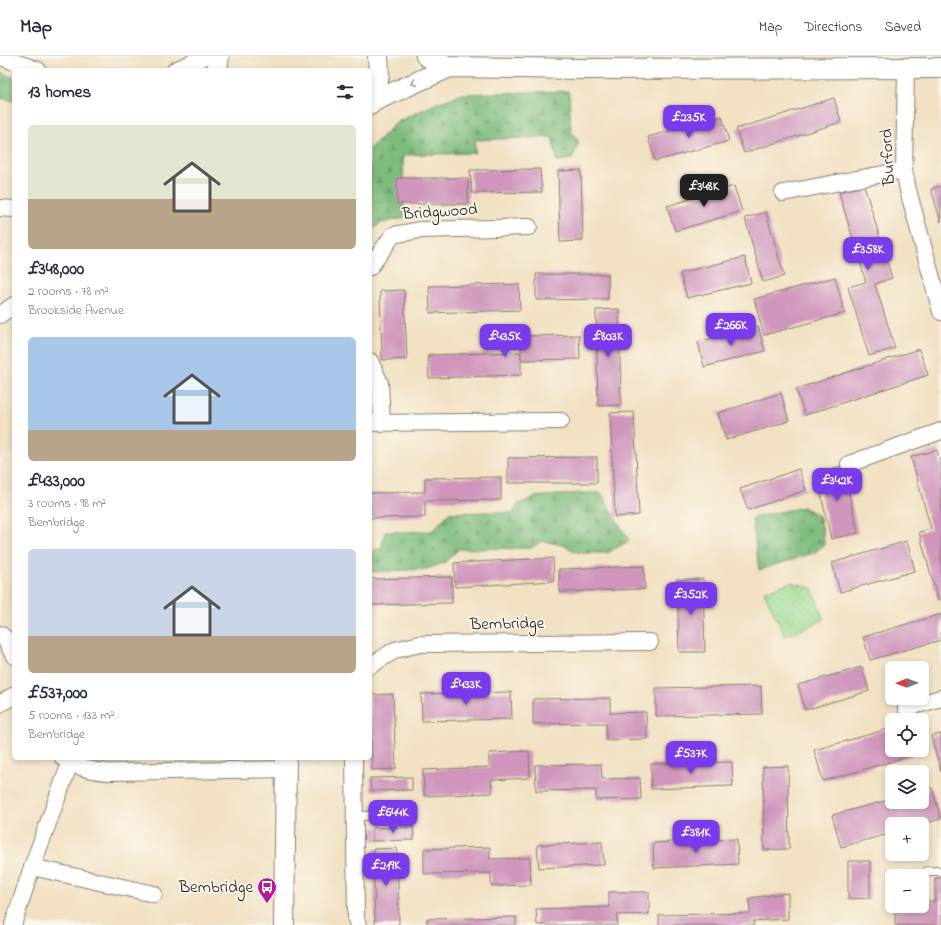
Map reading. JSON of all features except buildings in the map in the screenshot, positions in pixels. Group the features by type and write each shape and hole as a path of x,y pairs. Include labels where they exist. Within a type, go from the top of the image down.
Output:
{"street":[{"path":"180,68 204,56"},
{"path":"217,68 219,56"},
{"path":"372,100 379,76 378,56"},
{"path":"426,56 450,67 581,70 719,66 752,68 941,68"},
{"path":"0,57 32,68"},
{"path":"372,104 450,67"},
{"name":"Burford","path":"906,68 904,170 908,190 937,279 941,312"},
{"path":"783,193 904,170"},
{"path":"0,208 12,209"},
{"name":"Bridgwood","path":"372,264 393,235 420,230 529,227"},
{"path":"0,315 12,306"},
{"path":"372,365 380,383 376,424 561,421"},
{"path":"849,464 941,431"},
{"path":"0,634 4,637 12,652"},
{"name":"Bembridge","path":"372,665 395,650 420,644 650,642"},
{"path":"0,704 12,696"},
{"path":"906,708 941,698"},
{"path":"354,760 356,919 358,925"},
{"path":"13,925 66,761 90,770 110,772 169,765 286,764 284,925"},
{"path":"32,867 154,894"}],"lane":[{"path":"355,816 407,815"},
{"path":"929,871 941,871"}],"green space":[{"path":"0,72 12,77 12,101 0,98"},
{"path":"569,91 571,131 579,142 572,159 557,161 552,137 475,140 475,153 403,155 404,218 382,223 372,230 372,146 397,122 435,104 463,94"},
{"path":"581,493 601,493 629,541 607,553 579,553 563,545 542,541 531,548 459,549 444,563 426,569 372,572 372,551 381,549 385,532 432,531 449,513 514,513 517,505 535,497"},
{"path":"803,507 819,516 823,531 824,545 814,553 759,570 752,518"},
{"path":"791,582 812,588 824,620 785,636 764,592"}],"place":[{"name":"Bembridge","path":"267,904"}]}
